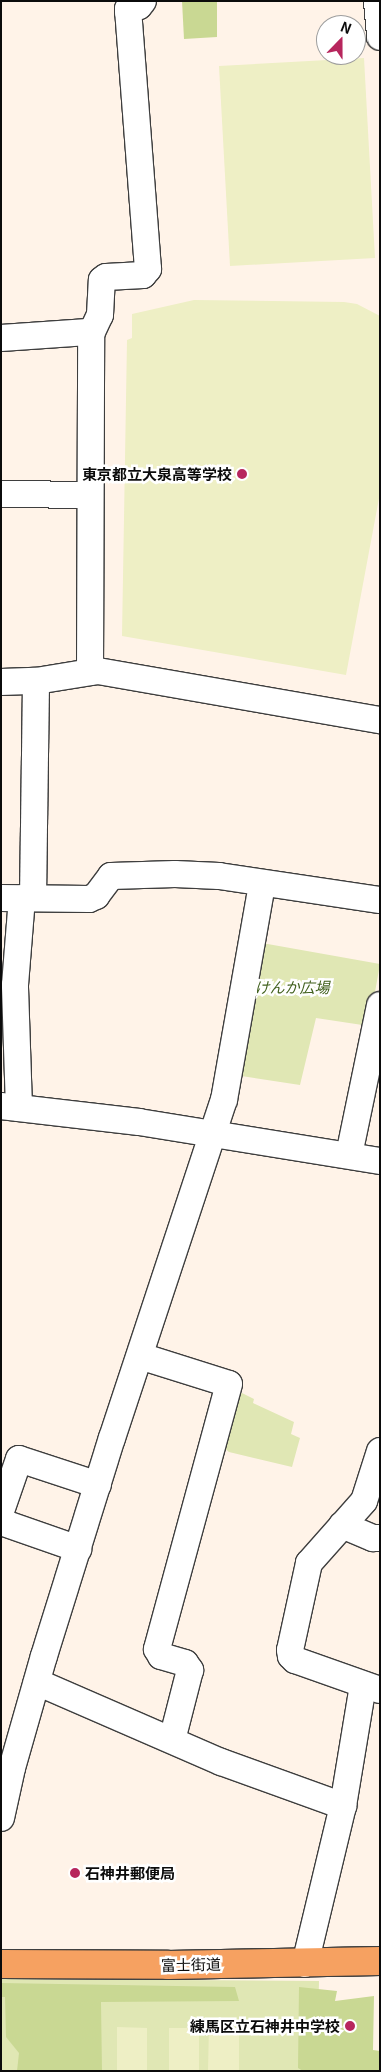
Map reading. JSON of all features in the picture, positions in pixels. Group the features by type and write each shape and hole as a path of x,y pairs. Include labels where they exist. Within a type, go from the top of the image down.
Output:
{"main road":[{"name":"富士街道","path":"1,1964 305,1964 380,1961"}],"street":[{"path":"90,672 91,334 100,315 102,280 106,277 143,275 148,269 128,12 128,9 139,6 143,1"},
{"path":"378,1 380,36"},
{"path":"1,338 88,332 91,334"},
{"path":"1,494 90,495"},
{"path":"1,682 36,681 98,671 380,720"},
{"path":"36,681 19,898 10,1107 215,1133 380,1161"},
{"path":"19,898 93,898 107,879 117,874 215,876 380,900"},
{"path":"2,1808 37,1682 98,1485 215,1133 224,1100 262,884"},
{"path":"350,1155 380,1005"},
{"path":"140,1356 229,1384 157,1649 161,1656 185,1663 190,1670 172,1740"},
{"path":"305,1964 371,1687 296,1660 291,1656 290,1650 309,1563 364,1501 380,1450"},
{"path":"1,1511 19,1459 98,1485"},
{"path":"1,1522 78,1549"},
{"path":"342,1525 372,1538 380,1538"},
{"path":"37,1682 221,1762 342,1806"}],"green space":[{"path":"182,1 217,1 217,37 184,39"},
{"path":"316,61 316,65 364,65 375,258 230,266 219,66"},
{"path":"194,300 344,302 357,304 380,316 380,493 346,675 122,636 127,340 132,338 132,314"},
{"name":"けんか広場","path":"262,943 380,964 369,1026 316,1018 300,1085 235,1075"},
{"path":"242,1393 254,1399 253,1403 294,1422 291,1434 300,1438 292,1467 229,1452 222,1446 233,1399"},
{"path":"1,1979 319,1981 317,2071 1,2071"},
{"path":"1,1983 235,1987 239,2001 101,2002 102,2071 17,2071 19,2053 6,2037 5,1997 1,1997"},
{"name":"練馬区立石神井中学校","path":"299,1987 337,1991 335,2001 374,1996 373,2050 380,2051 380,2071 303,2071 298,2068"},
{"path":"117,2027 147,2028 147,2071 117,2071"},
{"path":"209,2027 239,2028 239,2071 208,2071"},
{"path":"169,2028 199,2028 199,2071 169,2071"}],"place":[{"name":"東京都立大泉高等学校","path":"242,474"},
{"name":"石神井郵便局","path":"75,1873"},
{"name":"練馬区立石神井中学校","path":"350,2026"}]}
